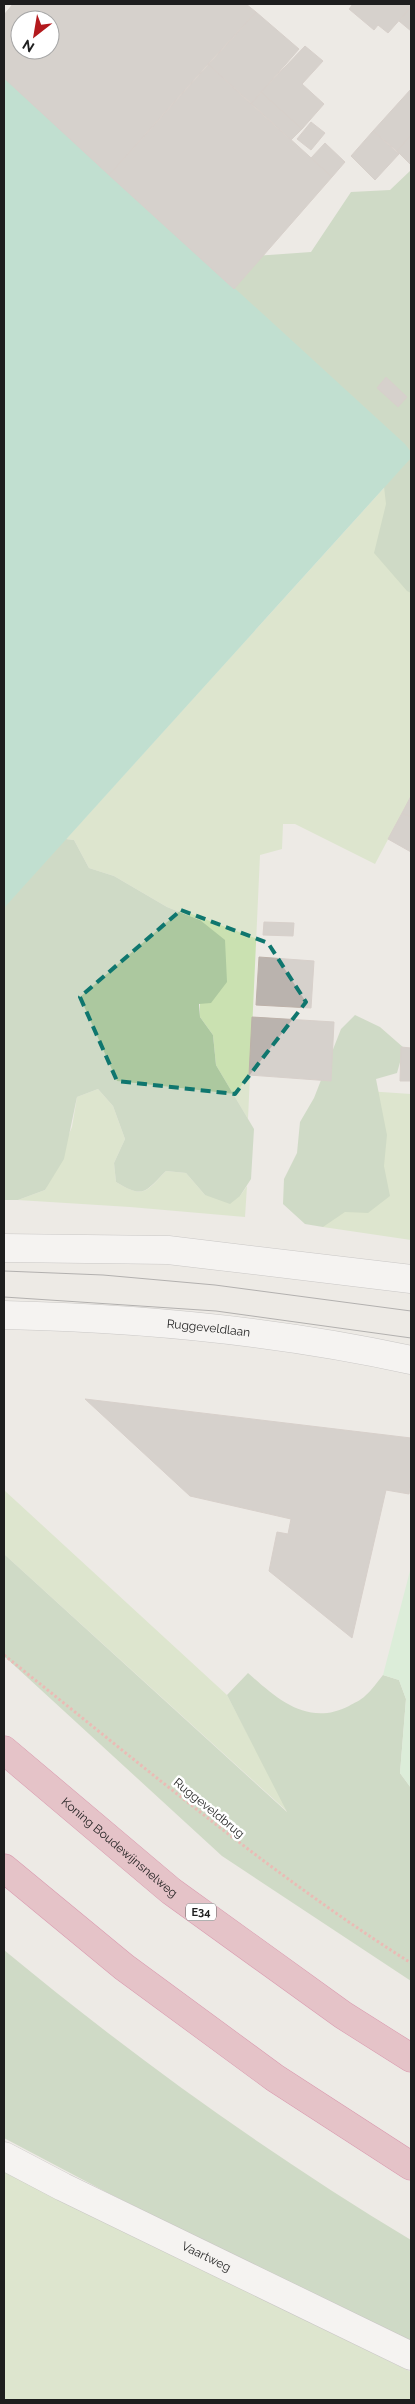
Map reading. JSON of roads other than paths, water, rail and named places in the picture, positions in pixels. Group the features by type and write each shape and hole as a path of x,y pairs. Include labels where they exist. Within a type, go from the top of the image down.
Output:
{"highway":[{"name":"Koning Boudewijnsnelweg","path":"4,1750 171,1890 343,2015 411,2058"},
{"path":"4,1868 124,1967 267,2072 411,2166"}],"street":[{"path":"4,1248 168,1250 411,1279"},
{"name":"Ruggeveldlaan","path":"4,1315 151,1323 245,1332 346,1346 411,1360"},
{"name":"Vaartweg","path":"4,2156 63,2188 411,2356"}],"tram line":[{"path":"4,1271 103,1275 215,1285 411,1311"},
{"path":"4,1297 216,1311 411,1338"}]}
